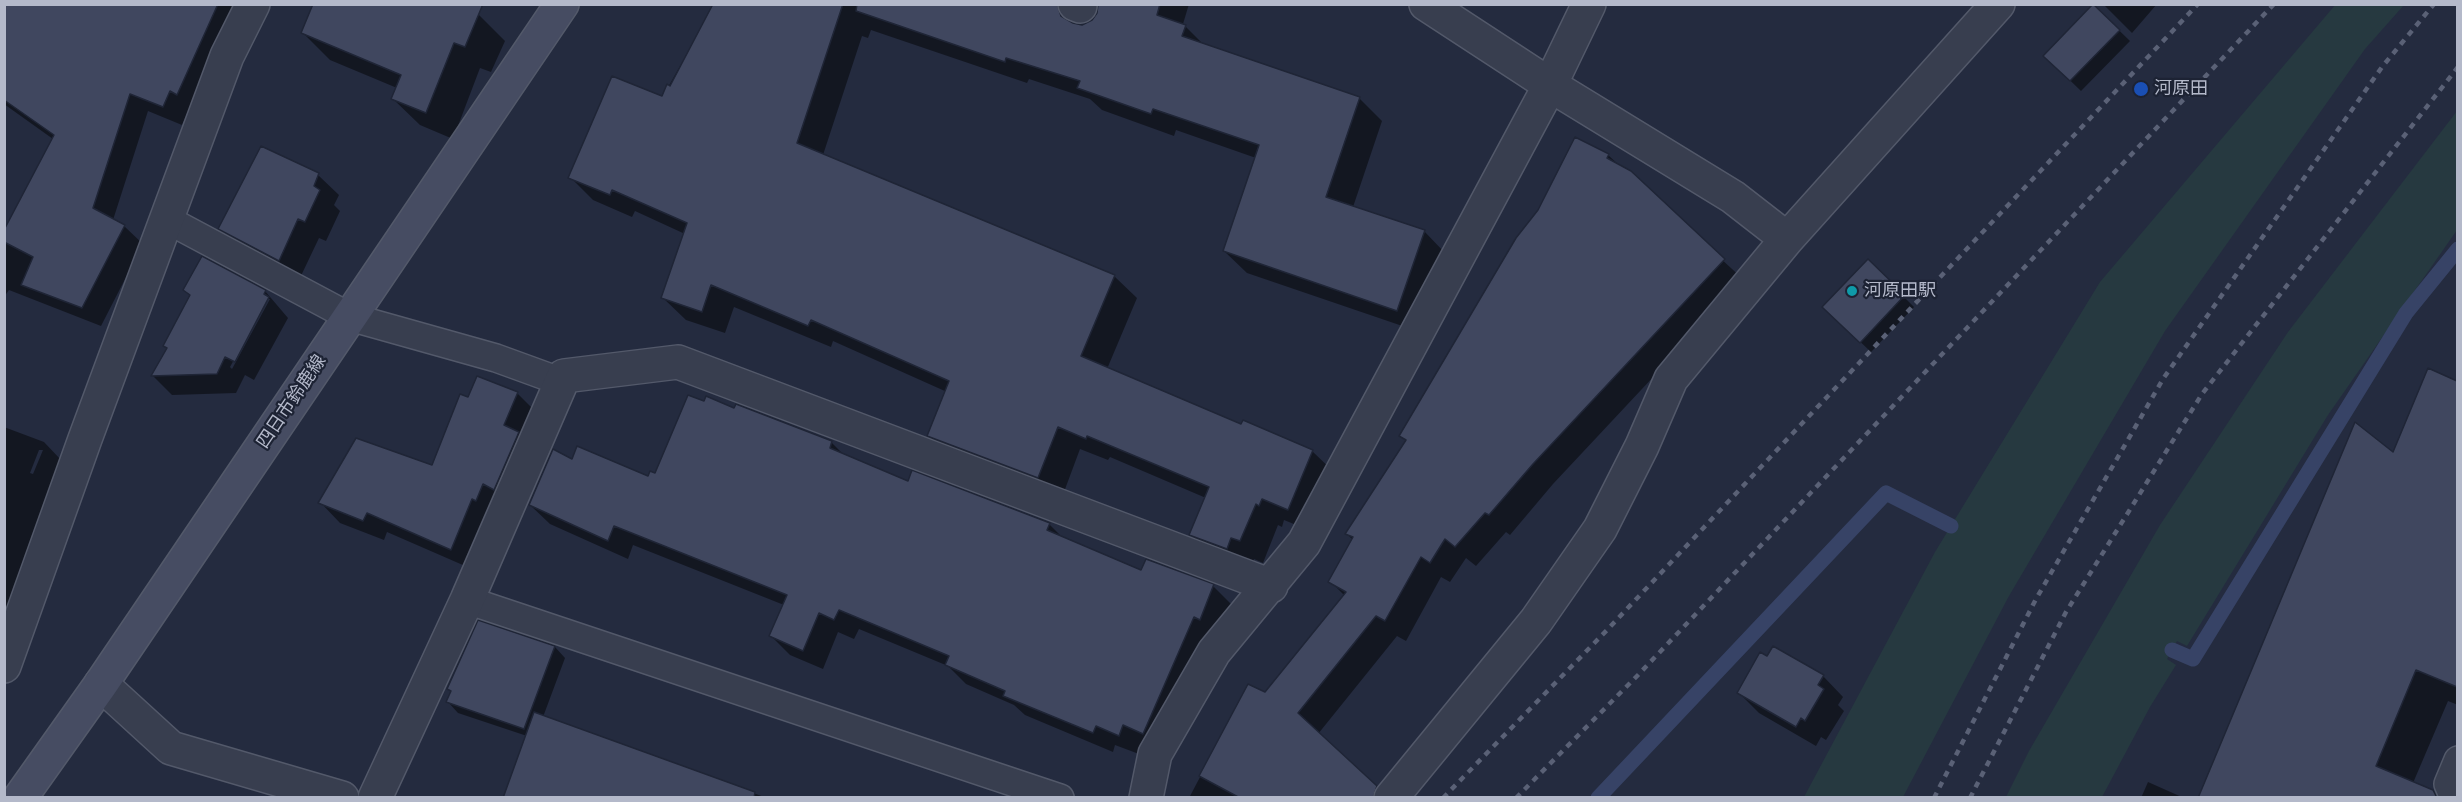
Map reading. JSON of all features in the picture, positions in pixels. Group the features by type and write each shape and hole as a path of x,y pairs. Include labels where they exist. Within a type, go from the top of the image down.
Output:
{"main road":[{"name":"四日市鈴鹿線","path":"20,798 101,684 562,4"}],"street":[{"path":"4,666 227,56 253,4"},
{"path":"1426,4 1550,85 1733,197 1788,239"},
{"path":"1146,798 1155,754 1214,652 1271,586 1304,543 1550,85 1589,4"},
{"path":"1391,798 1536,621 1600,529 1642,446 1671,380 1788,239 1998,4"},
{"path":"375,798 467,600 564,376 678,362 1271,586"},
{"path":"101,684 171,748 342,798"}],"lane":[{"path":"166,219 350,317 496,358 562,382"},
{"path":"467,600 1060,798"},
{"path":"2454,798 2448,784 2457,760"}],"shaded area":[{"path":"2336,4 2404,5 2365,49 2165,331 2009,596 1903,797 1804,797 1935,552 2100,282"},
{"path":"2457,111 2457,230 2328,415 2187,646 2177,641 2167,659 2176,665 2150,707 2102,797 2006,797 2029,751 2160,525 2288,332"}],"building":[{"path":"4,4 218,4 177,95 170,91 163,107 130,94 93,208 125,225 82,308 21,285 33,257 4,242 4,230 54,135 4,100"},
{"path":"313,4 483,4 465,47 454,43 426,113 391,99 401,75 301,33"},
{"path":"713,4 843,4 797,143 1115,275 1081,356 1241,424 1243,420 1313,450 1288,510 1262,499 1259,506 1256,504 1240,541 1231,538 1227,549 1189,535 1209,487 1087,436 1086,439 1058,427 1038,478 927,436 949,381 811,320 808,326 711,285 702,312 661,298 687,223 612,190 610,195 568,178 612,76 662,96 667,84 670,86"},
{"path":"857,4 1057,4 1061,16 1082,25 1092,20 1097,13 1098,4 1160,4 1157,15 1186,25 1182,36 1360,97 1326,197 1425,230 1397,311 1223,251 1259,145 1153,109 1151,114 1077,88 1080,81 1006,58 1005,62 856,11"},
{"path":"2093,4 2120,30 2070,81 2043,56"},
{"path":"1575,137 1609,154 1607,158 1631,171 1725,259 1533,464 1489,515 1485,513 1455,547 1445,539 1430,563 1421,557 1385,621 1376,616 1298,713 1377,786 1373,798 1240,798 1199,776 1248,684 1265,692 1346,592 1328,582 1353,537 1345,534 1406,440 1399,436 1516,238 1538,210"},
{"path":"261,146 319,173 314,186 320,190 305,222 298,219 279,261 218,229"},
{"path":"202,256 266,290 264,294 269,297 235,362 225,357 217,374 151,376 167,348 163,346 190,295 183,290"},
{"path":"1868,259 1905,295 1860,343 1822,307"},
{"path":"2428,368 2457,381 2457,687 2416,670 2376,766 2433,790 2437,798 2198,798 2355,422 2393,452"},
{"path":"477,376 518,392 504,425 519,432 494,490 483,484 476,501 472,499 451,550 367,513 363,521 318,503 356,438 432,465 460,394 468,397"},
{"path":"688,395 704,401 706,396 734,408 736,404 832,441 830,448 908,481 912,470 1050,523 1047,530 1141,570 1146,559 1214,584 1200,620 1194,617 1143,734 1123,725 1119,736 1096,726 1093,733 1003,696 1005,691 945,665 949,656 839,610 834,620 819,613 803,651 769,636 787,595 614,526 608,541 529,505 553,449 572,459 577,446 648,476 650,471 655,473"},
{"path":"478,620 555,646 524,729 446,702 451,691 447,689"},
{"path":"1773,646 1824,675 1818,685 1824,689 1805,721 1801,718 1796,727 1737,693 1760,652 1767,656"},
{"path":"534,712 755,792 754,798 503,798"}],"waterway":[{"path":"2172,650 2193,659 2406,313 2458,249"},
{"path":"1598,798 1886,493 1951,526"}],"railway":[{"path":"1443,798 1608,629 2198,4"},
{"path":"1516,798 1639,674 2274,4"},
{"path":"1934,798 2036,599 2163,379 2382,67 2434,4"},
{"path":"1970,798 2066,612 2202,394 2458,67"}],"place":[{"name":"河原田","path":"2141,89"},
{"name":"河原田駅","path":"1852,291"}]}
